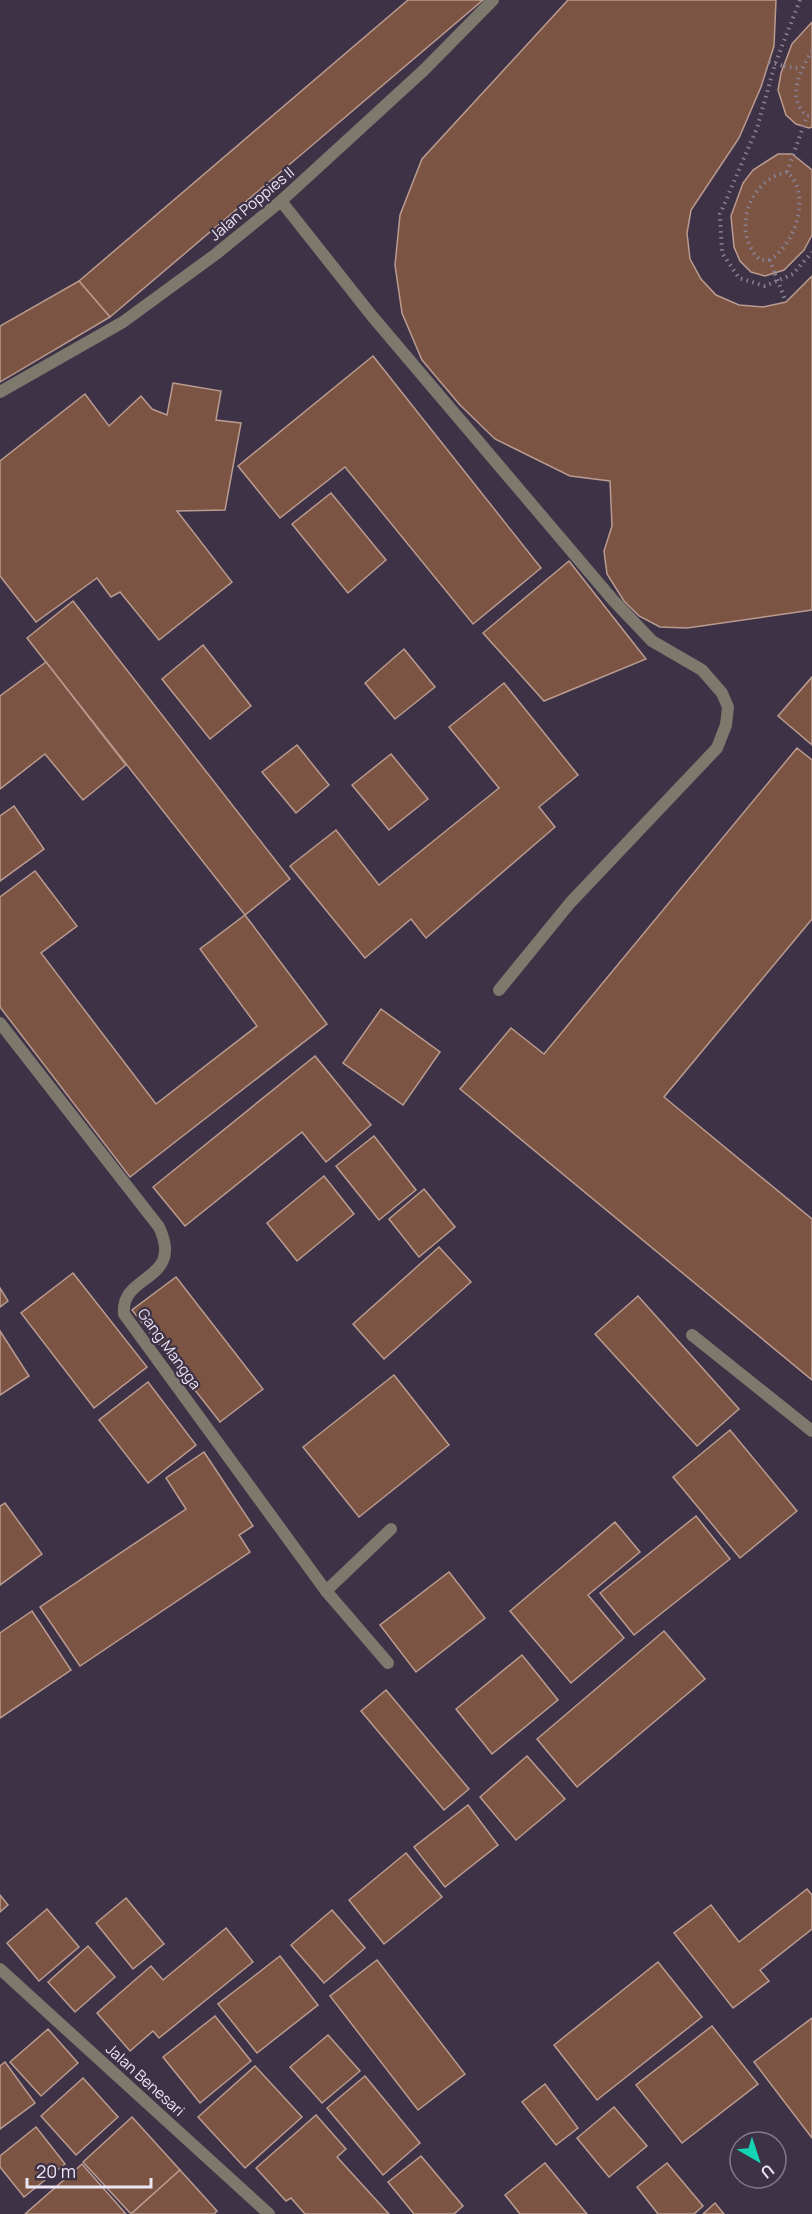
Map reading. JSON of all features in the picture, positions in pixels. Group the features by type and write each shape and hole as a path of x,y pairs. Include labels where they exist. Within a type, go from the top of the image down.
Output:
{"street":[{"name":"Jalan Poppies II","path":"0,392 123,322 216,254 282,201 424,70 493,0"},
{"path":"282,201 372,316 613,600 652,641 702,670 722,693 728,707 726,724 717,748 570,903 498,990"},
{"name":"Gang Mangga","path":"0,1023 159,1227 165,1239 167,1251 162,1263 129,1294 123,1305 124,1314 326,1591 388,1663"},
{"path":"692,1335 812,1431"},
{"path":"326,1591 392,1529"},
{"name":"Jalan Benesari","path":"0,1969 269,2214"}],"path":[{"path":"800,0 775,64 758,128 720,213 722,253 739,278 765,286 793,274 812,252"},
{"path":"787,172 792,154 809,116 796,100 801,69 812,51"},
{"path":"769,62 801,69"},
{"path":"787,172 794,177 801,190 803,208 800,225 792,241 770,260 759,260 751,252 744,237 744,217 751,201 764,185 777,174 787,172"},
{"path":"770,260 786,302"}],"building":[{"path":"408,0 483,0 110,317 79,281"},
{"path":"568,0 776,0 774,46 761,87 739,138 691,210 687,233 690,259 701,279 716,295 739,305 763,307 786,302 812,276 812,610 687,628 660,627 639,616 624,601 607,574 604,551 612,526 610,481 570,476 495,439 460,405 422,360 402,313 395,265 400,215 422,159"},
{"path":"812,22 812,127 809,128 796,124 786,115 778,90 781,73 792,44"},
{"path":"778,154 792,154 812,170 812,235 804,250 784,270 765,276 751,272 740,261 734,247 731,216 743,183 753,170"},
{"path":"79,281 110,317 0,382 0,326"},
{"path":"373,356 541,568 473,624 345,467 280,518 238,466"},
{"path":"173,383 221,391 216,420 241,423 225,510 177,511 232,582 159,640 120,592 111,597 97,578 36,622 0,576 0,461 85,394 109,426 141,396 152,409 167,415"},
{"path":"331,493 386,560 348,593 292,524"},
{"path":"569,561 646,659 544,701 483,633"},
{"path":"73,601 290,879 245,915 27,638"},
{"path":"203,645 251,706 210,739 162,679"},
{"path":"404,649 435,687 395,719 365,683"},
{"path":"46,662 126,765 83,800 45,754 0,789 0,696"},
{"path":"812,677 812,745 778,716"},
{"path":"504,683 578,775 539,807 555,827 426,938 411,919 365,958 290,866 336,830 379,885 499,788 449,727"},
{"path":"297,745 329,785 296,813 262,772"},
{"path":"797,748 812,760 812,919 664,1097 812,1219 812,1380 460,1089 511,1028 544,1054"},
{"path":"391,754 428,799 389,830 352,785"},
{"path":"14,806 44,849 0,881 0,816"},
{"path":"35,871 77,926 41,953 156,1104 257,1026 200,949 245,915 327,1024 130,1177 0,1007 0,897"},
{"path":"381,1009 440,1052 403,1105 343,1063"},
{"path":"315,1056 371,1125 326,1162 302,1132 185,1226 153,1187"},
{"path":"374,1136 416,1190 379,1220 336,1166"},
{"path":"324,1176 354,1214 297,1261 267,1223"},
{"path":"424,1189 455,1227 419,1257 389,1219"},
{"path":"439,1247 471,1282 384,1359 353,1324"},
{"path":"73,1273 147,1367 94,1408 21,1313"},
{"path":"176,1277 263,1389 220,1422 132,1310"},
{"path":"0,1288 8,1301 0,1307"},
{"path":"638,1296 739,1409 697,1446 595,1334"},
{"path":"0,1331 29,1376 0,1395"},
{"path":"394,1375 449,1445 359,1517 303,1447"},
{"path":"148,1382 196,1445 148,1483 99,1420"},
{"path":"730,1430 797,1511 740,1558 673,1477"},
{"path":"204,1452 253,1526 239,1535 250,1552 80,1666 40,1607 186,1509 166,1478"},
{"path":"5,1503 42,1554 0,1585 0,1506"},
{"path":"696,1516 730,1559 634,1635 600,1593"},
{"path":"615,1522 640,1552 588,1595 624,1638 571,1683 510,1611"},
{"path":"449,1572 485,1618 416,1672 380,1625"},
{"path":"32,1611 71,1670 0,1718 0,1633"},
{"path":"664,1631 705,1679 577,1787 537,1739"},
{"path":"522,1655 558,1700 492,1754 456,1709"},
{"path":"386,1690 469,1789 444,1810 361,1711"},
{"path":"527,1756 565,1799 516,1840 480,1797"},
{"path":"468,1805 498,1845 445,1887 414,1847"},
{"path":"406,1853 442,1897 384,1944 349,1900"},
{"path":"807,1889 812,1895 812,1929 760,1970 769,1981 733,2008 674,1933 711,1905 739,1942"},
{"path":"0,1895 8,1905 0,1912"},
{"path":"126,1898 164,1944 133,1969 96,1923"},
{"path":"47,1909 79,1947 39,1981 7,1943"},
{"path":"332,1910 365,1948 324,1983 291,1945"},
{"path":"226,1928 253,1962 159,2038 153,2031 130,2051 97,2013 151,1966 163,1980"},
{"path":"88,1946 115,1977 75,2012 48,1982"},
{"path":"280,1956 318,2005 257,2053 218,2004"},
{"path":"377,1960 465,2074 418,2110 330,1996"},
{"path":"658,1962 702,2017 597,2100 554,2045"},
{"path":"215,2016 251,2061 200,2103 163,2057"},
{"path":"812,2018 812,2138 754,2062"},
{"path":"712,2026 758,2084 682,2143 636,2085"},
{"path":"48,2029 78,2063 41,2096 10,2062"},
{"path":"328,2035 360,2071 322,2103 290,2067"},
{"path":"5,2062 35,2103 0,2129 0,2066"},
{"path":"255,2066 302,2117 245,2168 198,2117"},
{"path":"365,2076 420,2143 383,2175 327,2108"},
{"path":"83,2078 118,2117 76,2155 41,2116"},
{"path":"545,2084 578,2128 556,2145 522,2102"},
{"path":"614,2107 647,2146 609,2177 577,2138"},
{"path":"316,2115 346,2149 337,2157 389,2214 305,2214 291,2198 286,2201 256,2168"},
{"path":"132,2117 180,2170 131,2214 83,2162"},
{"path":"36,2127 65,2164 24,2197 0,2167 0,2156"},
{"path":"421,2156 463,2206 454,2214 414,2214 388,2182"},
{"path":"545,2163 587,2214 520,2214 505,2195"},
{"path":"667,2163 703,2206 694,2214 658,2214 637,2187"},
{"path":"82,2164 126,2214 25,2214"},
{"path":"180,2170 217,2211 214,2214 131,2214"},
{"path":"715,2203 724,2214 703,2214"}]}
